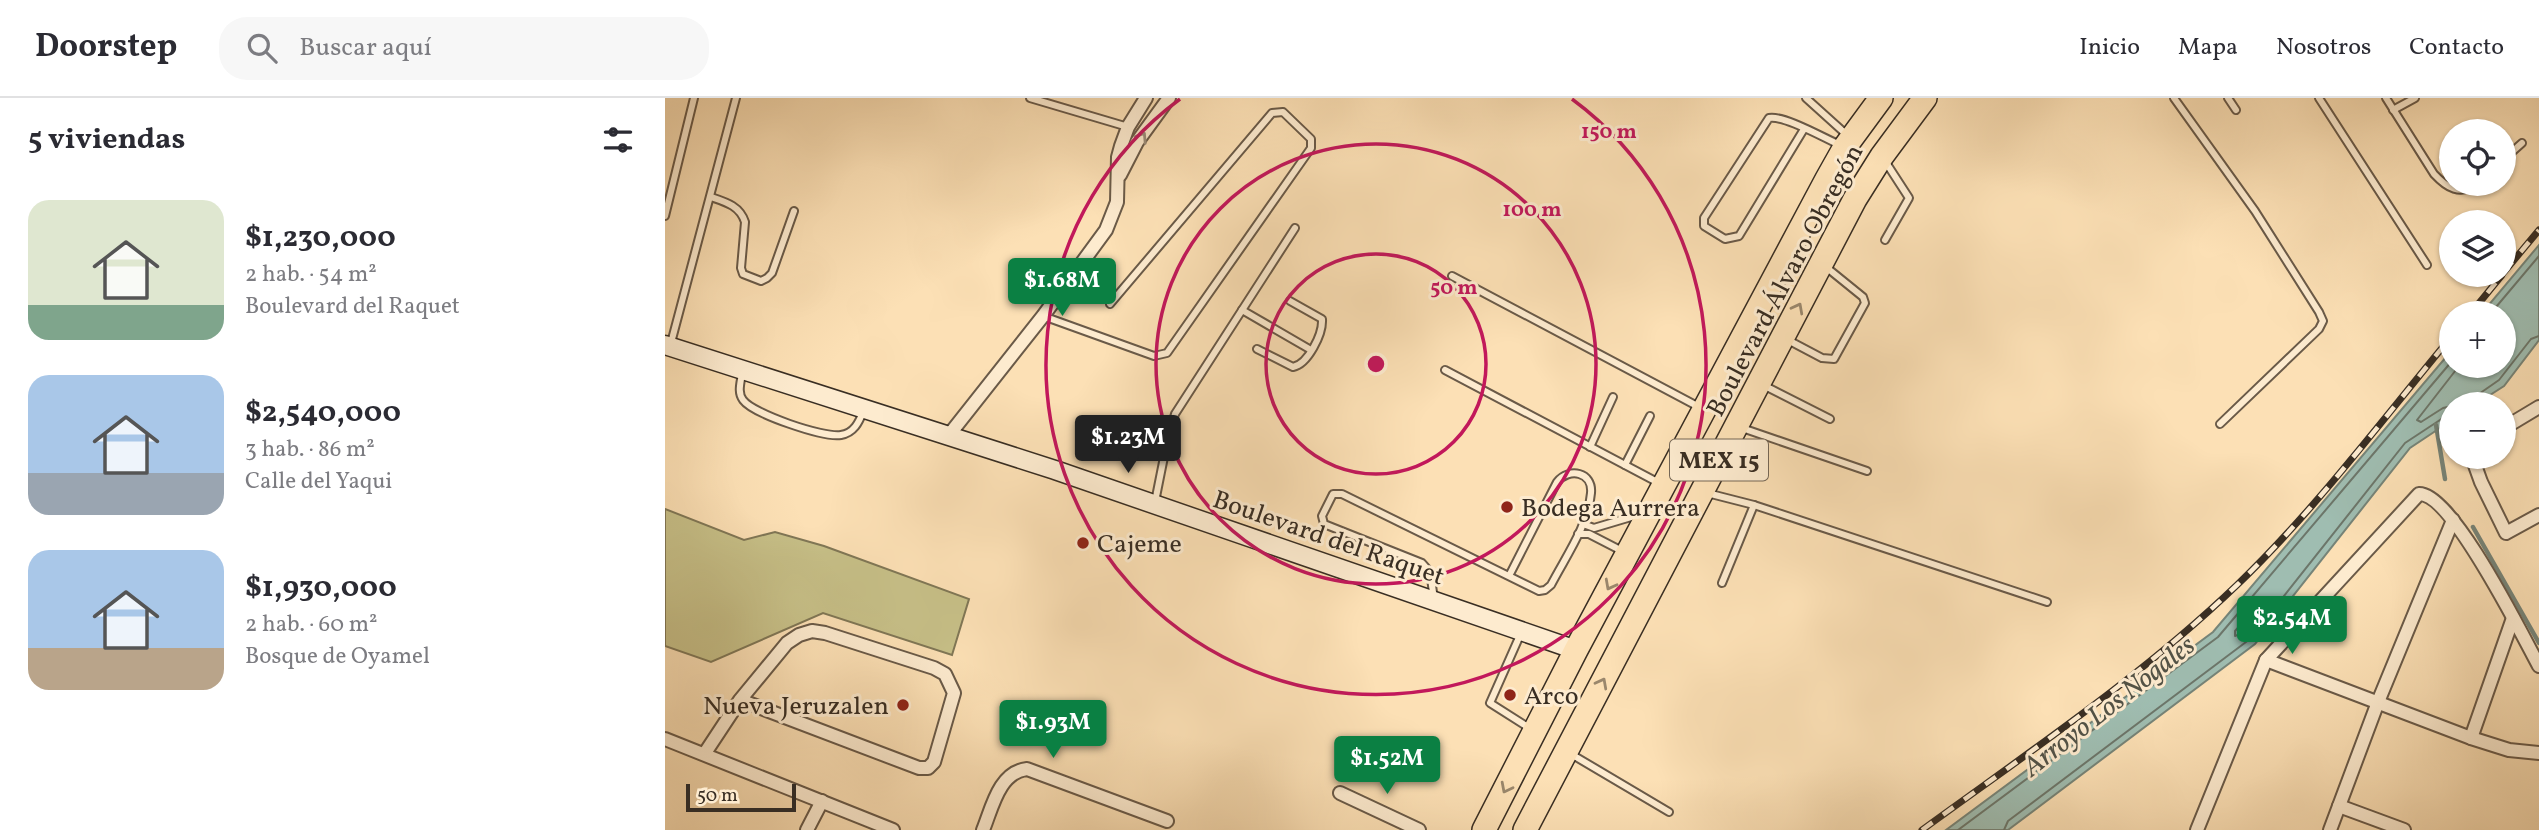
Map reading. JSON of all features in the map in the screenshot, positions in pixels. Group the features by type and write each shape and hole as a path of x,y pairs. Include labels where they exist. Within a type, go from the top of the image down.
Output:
{"highway":[{"name":"Boulevard Álvaro Obregón","path":"1484,830 1576,650 1848,143 1881,98"},
{"name":"Boulevard Álvaro Obregón","path":"1525,830 1856,199 1882,156 1925,98"}],"street":[{"path":"949,435 1043,316 1106,230 1117,202 1118,156 1128,127 1146,98"},
{"path":"1119,178 1137,142 1168,98"},
{"name":"Boulevard del Raquet","path":"668,346 949,435 1576,650"},
{"path":"2516,421 2539,407"},
{"path":"2476,469 2506,533 2539,514"},
{"path":"2197,830 2266,660 2415,496 2423,494 2431,497 2453,520 2471,545 2539,666"},
{"path":"2330,830 2378,702 2453,520"},
{"path":"2471,738 2513,618"},
{"path":"705,753 740,700 787,643 812,631 934,667 945,674 954,693 935,762 927,768 919,768 740,700"},
{"path":"2266,660 2471,738 2509,750 2539,753"},
{"path":"665,739 893,830"},
{"path":"983,830 1001,786 1014,771 1027,769 1167,821"},
{"path":"1341,793 1419,830"},
{"path":"807,830 822,801"},
{"path":"2339,806 2404,830"}],"lane":[{"path":"665,216 694,98"},
{"path":"668,346 736,98"},
{"path":"1030,98 1128,127"},
{"path":"1806,98 1848,143"},
{"path":"2174,98 2255,211 2323,321 2319,329 2220,424"},
{"path":"2228,98 2235,110"},
{"path":"2319,98 2427,265"},
{"path":"2386,98 2439,180"},
{"path":"2393,110 2415,98"},
{"path":"1043,316 1154,356 1167,353 1311,148 1311,139 1287,115 1279,111 1272,113 1110,304"},
{"path":"1804,129 1738,236 1725,239 1704,226 1704,218 1769,118 1778,118 1848,143"},
{"path":"2516,148 2522,143"},
{"path":"1882,156 1909,198 1885,240"},
{"path":"711,197 731,205 743,216 745,222 741,268 743,274 761,281 772,272 794,211"},
{"path":"1154,504 1175,414 1295,228"},
{"path":"1783,337 1822,358 1834,359 1862,312 1865,303 1863,298 1822,263"},
{"path":"1452,276 1704,409"},
{"path":"1257,349 1293,367 1299,366 1311,351 1322,326 1322,319 1290,301"},
{"path":"1242,310 1311,351"},
{"path":"1445,370 1664,485"},
{"path":"743,371 740,388 744,401 753,408 812,431 841,435 852,431 865,410"},
{"path":"1759,383 1831,419"},
{"path":"1590,447 1613,397"},
{"path":"1625,465 1650,416"},
{"path":"1736,426 1867,471"},
{"path":"1434,601 1430,572 1422,563 1324,524 1322,516 1333,494 1342,494 1539,591 1551,585 1583,524 1591,489 1589,481 1572,472 1564,474 1557,482 1509,576"},
{"path":"1702,491 1754,505 2047,602"},
{"path":"1722,583 1754,505"},
{"path":"1583,524 1594,528 1650,512"},
{"path":"1578,534 1595,536 1627,554"},
{"path":"1521,631 1490,703 1534,732"},
{"path":"1566,752 1669,812"}],"shaded area":[{"path":"665,509 744,540 775,532 824,546 969,599 952,655 823,613 711,662 665,646"}],"water":[{"name":"Arroyo Los Nogales","path":"2539,245 2539,340 2516,370 2516,301 2492,301 2504,287 2516,287 2516,272"},
{"name":"Arroyo Los Nogales","path":"2439,365 2439,378 2510,378 2495,392 2439,392 2439,429 2410,448 2255,644 2008,830 1946,830 2213,632"}],"waterway":[{"path":"2436,425 2445,479"},
{"path":"2473,527 2539,643"}],"railway":[{"path":"2516,258 2539,230"},
{"path":"2481,301 2492,287"},
{"path":"1922,830 2123,682 2237,585 2294,526 2348,464 2439,352"}],"place":[{"name":"Bodega Aurrera","path":"1507,507"},
{"name":"Cajeme","path":"1083,543"},
{"name":"Arco","path":"1510,695"},
{"name":"Nueva Jeruzalen","path":"903,705"}]}
